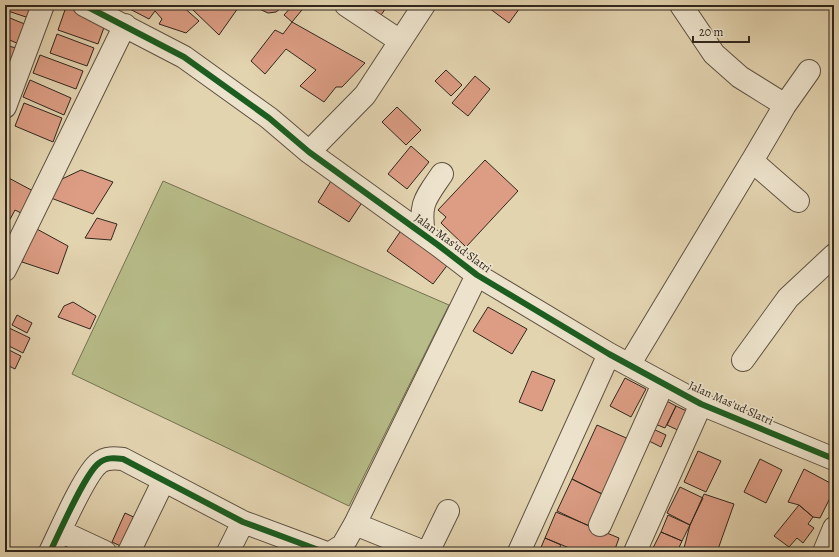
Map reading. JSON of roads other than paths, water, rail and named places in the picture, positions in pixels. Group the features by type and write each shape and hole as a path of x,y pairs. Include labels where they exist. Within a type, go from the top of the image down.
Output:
{"street":[{"path":"5,107 43,5"},
{"name":"Jalan Mas'ud Slatri","path":"84,5 184,57 269,118 309,152 477,275 609,354 701,404 834,459"},
{"path":"346,5 400,41"},
{"path":"309,152 365,95 424,5"},
{"path":"681,5 714,54 740,77 785,105"},
{"path":"5,270 12,236 125,25"},
{"path":"629,365 785,105 809,72"},
{"path":"752,161 798,201"},
{"path":"424,235 421,215 424,201 442,174"},
{"path":"743,360 788,298 834,255"},
{"path":"332,552 343,545 355,524 477,275"},
{"path":"519,552 609,354"},
{"path":"600,525 663,384"},
{"path":"635,552 701,404"},
{"path":"50,552 88,476 99,463 110,458 123,459 163,482 243,522 324,552"},
{"path":"129,552 163,482"},
{"path":"428,552 448,511"},
{"path":"228,552 243,522"},
{"path":"355,524 424,552"},
{"path":"824,552 834,528"},
{"path":"60,531 105,552"}]}
